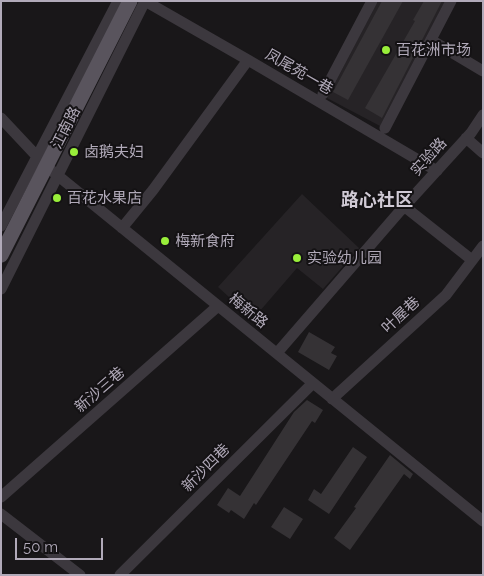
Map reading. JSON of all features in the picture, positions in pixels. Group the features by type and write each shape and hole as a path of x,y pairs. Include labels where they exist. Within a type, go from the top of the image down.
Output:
{"main road":[{"name":"江南路","path":"1,254 130,1"}],"street":[{"path":"1,226 118,1"},
{"path":"1,289 145,1"},
{"name":"凤尾苑一巷","path":"145,1 437,171"},
{"path":"323,94 372,1"},
{"path":"385,128 451,1"},
{"path":"431,40 483,71"},
{"path":"122,228 153,190 248,60"},
{"name":"实验路","path":"277,354 466,138 483,115"},
{"name":"梅新路","path":"1,118 46,166 483,521"},
{"path":"466,138 483,153"},
{"path":"404,207 472,260"},
{"name":"叶屋巷","path":"332,399 446,294 483,246"},
{"name":"新沙三巷","path":"1,497 218,306"},
{"name":"新沙四巷","path":"120,575 313,383"},
{"path":"1,514 80,575"}],"shaded area":[{"name":"百花洲市场","path":"378,1 445,1 380,126 327,98"},
{"name":"实验幼儿园","path":"302,194 359,248 323,289 297,268 253,319 218,287"}],"building":[{"path":"382,1 403,1 348,100 333,92"},
{"path":"424,1 442,1 382,118 365,108 415,21 413,20"},
{"path":"309,332 335,347 331,353 337,356 329,370 298,352"},
{"path":"307,400 323,410 315,423 312,421 256,505 254,503 244,519 231,510 229,513 217,505 228,488 240,496 294,412"},
{"path":"353,447 367,457 329,514 308,500 314,489 321,494"},
{"path":"390,455 413,474 410,479 404,474 350,550 334,538"},
{"path":"284,507 303,519 290,539 271,527"}],"place":[{"name":"百花洲市场","path":"386,50"},
{"name":"卤鹅夫妇","path":"74,152"},
{"name":"百花水果店","path":"57,198"},
{"name":"梅新食府","path":"165,241"},
{"name":"实验幼儿园","path":"297,258"}],"district":[{"name":"路心社区","path":"377,201"}]}
